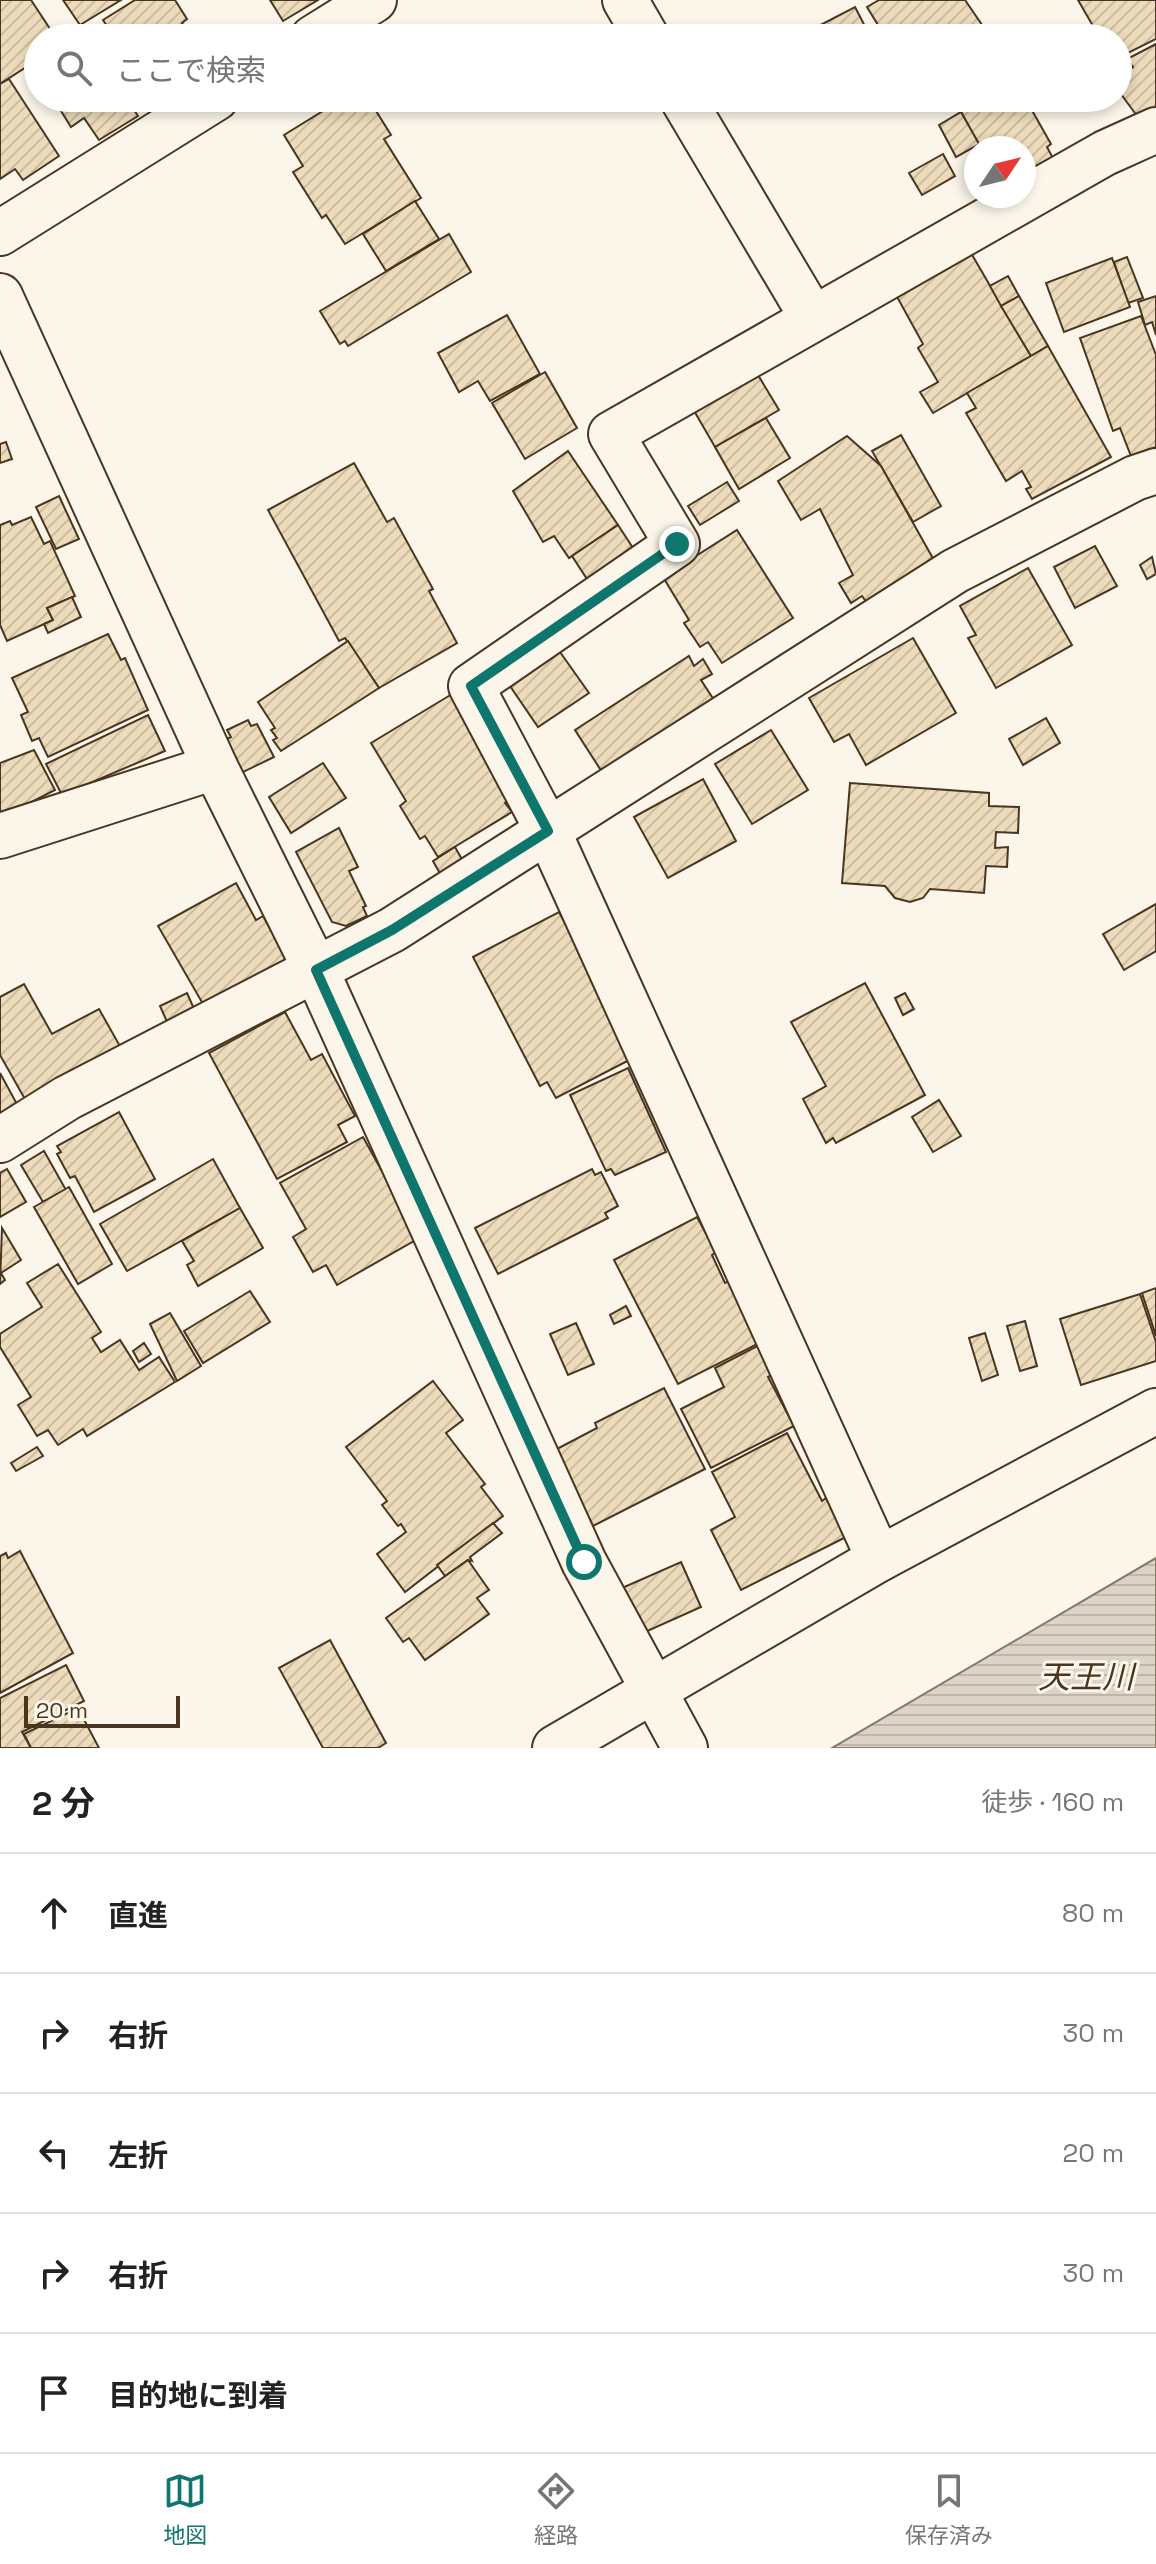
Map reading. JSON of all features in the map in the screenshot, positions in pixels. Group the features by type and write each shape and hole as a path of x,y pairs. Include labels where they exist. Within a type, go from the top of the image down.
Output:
{"street":[{"path":"335,24 374,0"},
{"path":"625,0 639,24"},
{"path":"0,233 194,112"},
{"path":"690,112 812,317"},
{"path":"879,1559 548,831 471,686 677,544 611,434 1105,153 1156,130"},
{"path":"0,296 215,767 316,970 584,1562 681,1741"},
{"path":"0,1140 67,1098 392,930 955,571 1135,478 1156,471"},
{"path":"0,836 215,767"},
{"path":"555,1748 879,1559 1156,1411"}],"water":[{"name":"天王川","path":"1156,1558 1156,1748 832,1748"}],"building":[{"path":"0,0 31,0 47,24 24,24 24,69 0,84"},
{"path":"63,0 121,0 82,24"},
{"path":"135,0 175,0 187,19 183,24 106,24 103,20"},
{"path":"270,0 318,0 283,21"},
{"path":"879,0 965,0 981,24 877,24 867,7"},
{"path":"1078,0 1156,0 1156,39 1132,51 1132,24 1092,24"},
{"path":"855,7 864,24 822,24"},
{"path":"1156,44 1156,110 1140,120 1132,109 1132,56"},
{"path":"9,79 24,102 24,112 30,112 59,156 23,180 15,169 0,179 0,84"},
{"path":"62,112 135,112 138,116 99,140 84,118 71,127"},
{"path":"321,112 377,112 391,135 384,139 421,198 345,244 326,215 322,218 293,172 303,166 284,135"},
{"path":"961,112 1033,112 1051,144 1047,147 1055,162 1036,173 1036,136 974,136"},
{"path":"961,112 974,136 964,136 964,152 956,157 939,125"},
{"path":"943,154 955,176 922,195 909,173"},
{"path":"415,201 439,239 386,271 363,234"},
{"path":"449,234 471,272 348,346 345,341 340,344 320,311"},
{"path":"971,253 1031,356 933,413 920,392 938,382 918,348 923,344 896,295"},
{"path":"1127,257 1143,298 1128,303 1114,262"},
{"path":"1112,258 1130,307 1064,332 1046,283"},
{"path":"1008,276 1019,296 1001,306 990,286"},
{"path":"1019,296 1048,346 1031,356 1001,306"},
{"path":"1156,296 1156,335 1152,322 1145,325 1138,302"},
{"path":"507,315 540,374 490,401 478,381 459,392 438,353"},
{"path":"1141,316 1156,355 1156,447 1131,456 1120,428 1113,431 1080,338"},
{"path":"1048,346 1111,457 1032,499 1026,489 1031,487 1022,471 1006,481 966,413 976,408 967,393"},
{"path":"755,370 779,410 715,447 693,409"},
{"path":"545,372 577,428 525,459 492,403"},
{"path":"766,418 790,458 739,489 715,447"},
{"path":"901,435 941,506 913,522 872,451"},
{"path":"847,436 881,466 935,562 867,603 862,596 851,603 839,583 853,575 820,509 801,520 778,481"},
{"path":"6,442 12,459 0,463 0,444"},
{"path":"568,451 618,525 569,558 554,536 543,542 513,491"},
{"path":"354,463 387,522 394,518 433,589 429,591 457,643 379,688 345,638 339,641 268,510"},
{"path":"727,482 739,501 700,525 688,506"},
{"path":"59,496 79,539 56,549 36,507"},
{"path":"31,517 44,544 50,541 75,596 47,608 53,620 7,641 0,625 0,525 10,521 12,525"},
{"path":"618,525 633,548 587,579 572,556"},
{"path":"737,530 793,618 722,663 708,642 700,647 684,623 689,620 663,577"},
{"path":"1095,546 1117,586 1075,608 1054,567"},
{"path":"1152,557 1156,574 1147,579 1140,565"},
{"path":"1028,568 1072,645 996,688 968,638 976,635 960,606"},
{"path":"72,597 81,617 48,633 44,624 53,620 47,608"},
{"path":"108,634 121,660 125,658 148,710 48,757 39,738 32,741 21,715 28,712 12,678"},
{"path":"913,638 956,713 866,765 849,734 834,742 809,698"},
{"path":"348,641 379,688 281,751 273,740 277,738 271,730 275,728 258,702"},
{"path":"560,652 589,693 538,727 510,686"},
{"path":"689,656 694,666 703,659 712,674 701,680 714,700 602,772 575,730"},
{"path":"452,694 515,796 505,803 512,812 438,857 425,836 420,839 400,806 406,801 371,743"},
{"path":"148,715 165,751 62,795 46,764"},
{"path":"1046,718 1060,743 1023,765 1009,739"},
{"path":"248,720 251,726 257,724 274,757 239,774 223,741 231,737 227,730"},
{"path":"771,730 808,790 752,824 715,764"},
{"path":"34,750 55,790 0,818 0,763"},
{"path":"323,763 346,798 291,833 269,797"},
{"path":"703,779 736,841 668,878 634,817"},
{"path":"850,783 989,793 989,806 1019,807 1018,833 996,832 995,848 1008,847 1007,867 986,866 984,893 930,889 923,898 910,902 895,898 885,886 842,883"},
{"path":"339,828 358,867 349,871 366,906 363,907 367,916 346,926 332,922 296,852"},
{"path":"455,847 464,863 442,877 433,861"},
{"path":"236,883 256,920 263,916 287,959 203,1004 158,926"},
{"path":"1156,904 1156,951 1124,970 1103,934"},
{"path":"559,912 637,1056 556,1098 547,1082 540,1086 473,957"},
{"path":"865,983 925,1095 836,1143 833,1138 826,1143 803,1099 826,1086 791,1022"},
{"path":"24,984 52,1034 99,1009 121,1048 26,1101 0,1055 0,997"},
{"path":"187,993 195,1011 168,1024 160,1006"},
{"path":"905,993 914,1009 903,1015 895,998"},
{"path":"285,1012 311,1060 322,1054 355,1116 338,1125 347,1142 277,1179 209,1053"},
{"path":"628,1068 666,1152 615,1175 611,1169 606,1171 570,1095"},
{"path":"0,1073 18,1106 0,1116"},
{"path":"939,1100 961,1136 933,1152 912,1117"},
{"path":"119,1112 155,1179 94,1212 75,1176 70,1178 57,1154 61,1152 57,1146"},
{"path":"363,1137 419,1238 337,1285 326,1265 313,1272 293,1237 306,1229 280,1183"},
{"path":"44,1151 66,1190 43,1202 21,1165"},
{"path":"213,1159 240,1208 127,1271 100,1224"},
{"path":"7,1169 26,1202 0,1217 0,1173"},
{"path":"592,1169 595,1175 601,1172 618,1206 605,1213 608,1218 498,1274 475,1228"},
{"path":"69,1187 112,1264 78,1284 34,1207"},
{"path":"240,1208 263,1248 198,1286 187,1265 194,1261 182,1241"},
{"path":"697,1217 716,1252 712,1255 725,1283 736,1278 765,1340 678,1384 614,1260"},
{"path":"2,1228 21,1260 1,1273 5,1280 0,1284"},
{"path":"58,1264 101,1332 92,1338 101,1352 120,1340 139,1370 159,1357 175,1382 87,1436 83,1429 58,1445 48,1430 37,1436 18,1405 31,1397 0,1347 0,1334 42,1307 27,1283"},
{"path":"1156,1288 1156,1336 1142,1293"},
{"path":"250,1291 270,1322 203,1363 184,1331"},
{"path":"1140,1294 1156,1342 1156,1361 1081,1385 1060,1319"},
{"path":"626,1306 631,1316 614,1324 610,1315"},
{"path":"170,1313 201,1366 177,1381 150,1324"},
{"path":"1025,1321 1037,1366 1020,1371 1007,1326"},
{"path":"576,1323 594,1364 568,1375 550,1334"},
{"path":"985,1333 998,1375 982,1381 969,1338"},
{"path":"765,1342 779,1371 768,1377 794,1426 711,1468 681,1409 724,1387 715,1368"},
{"path":"144,1343 151,1354 139,1362 133,1351"},
{"path":"433,1381 463,1420 446,1433 485,1484 481,1487 503,1516 405,1592 377,1554 406,1532 382,1505 387,1501 346,1447"},
{"path":"664,1388 705,1469 593,1526 555,1450 597,1428 595,1423"},
{"path":"787,1433 822,1501 826,1498 846,1537 741,1590 711,1530 735,1517 712,1472"},
{"path":"37,1447 43,1456 16,1471 11,1463"},
{"path":"493,1523 502,1533 470,1557 472,1561 468,1560 445,1576 437,1565"},
{"path":"20,1551 73,1653 0,1693 0,1556 6,1553 8,1558"},
{"path":"468,1560 489,1590 477,1598 489,1614 425,1660 409,1638 403,1642 386,1618"},
{"path":"681,1562 701,1607 643,1633 622,1588"},
{"path":"330,1640 386,1743 378,1748 323,1748 279,1668"},
{"path":"66,1665 84,1701 22,1732 31,1748 0,1748 0,1698"},
{"path":"78,1708 99,1748 31,1748 24,1734"}],"route":[{"path":"584,1562 316,970 392,930 548,831 471,686 677,544"}]}
